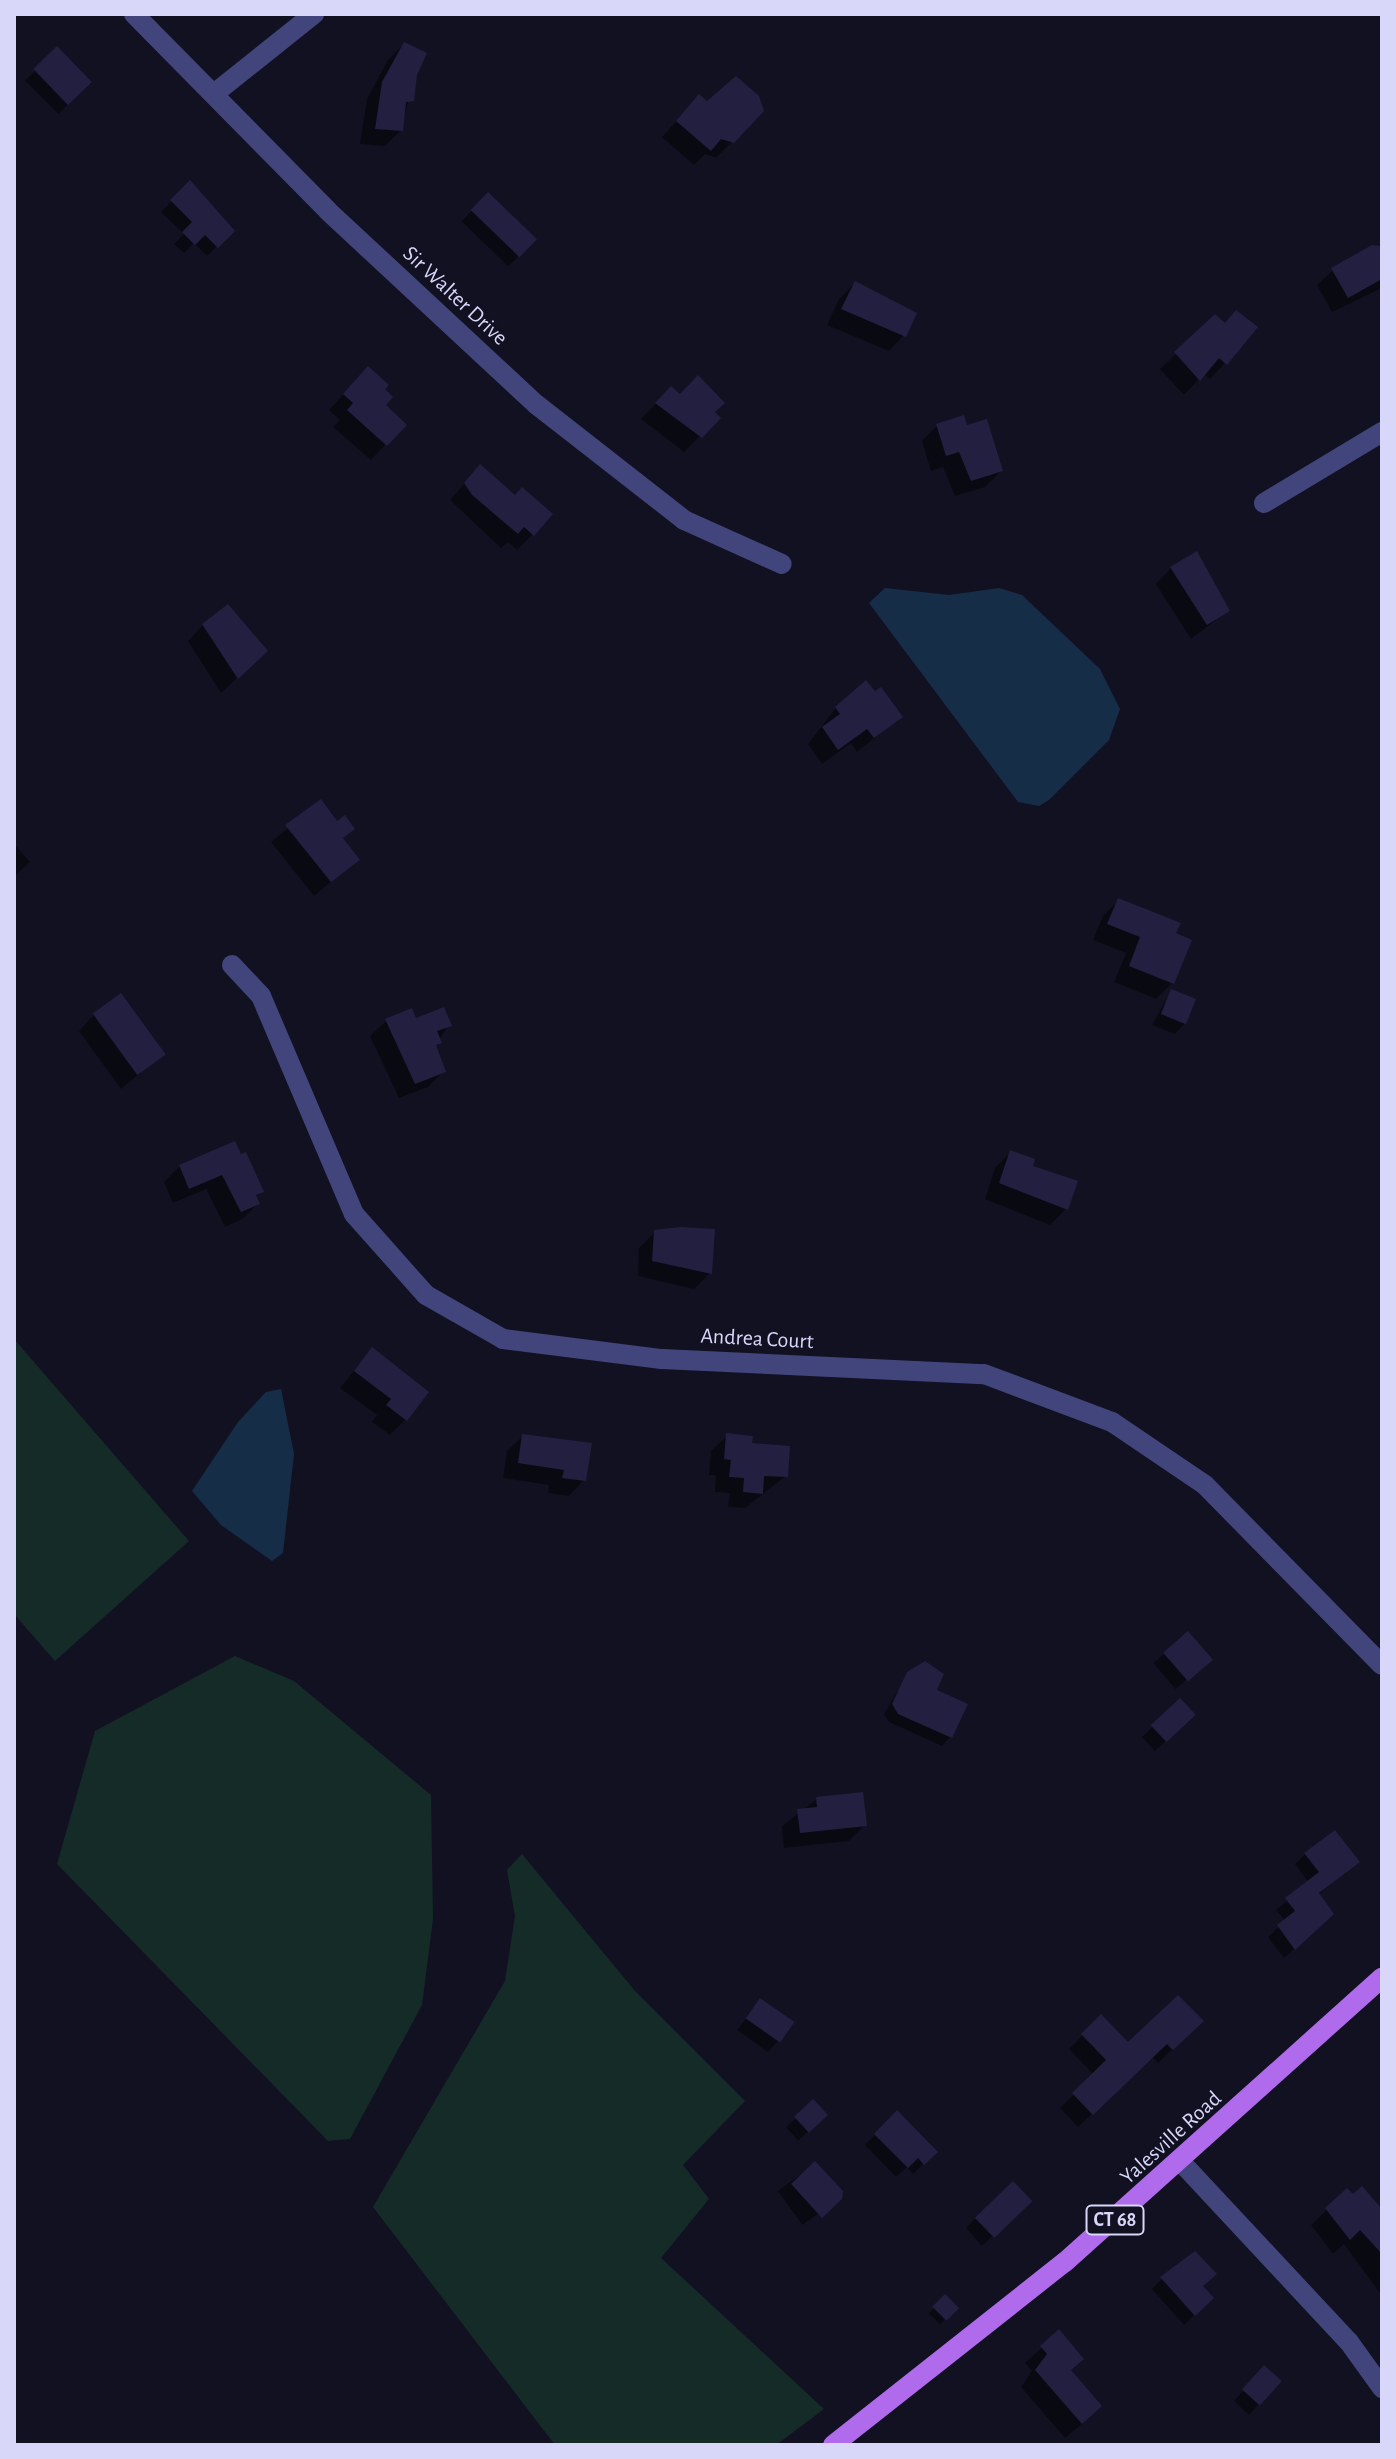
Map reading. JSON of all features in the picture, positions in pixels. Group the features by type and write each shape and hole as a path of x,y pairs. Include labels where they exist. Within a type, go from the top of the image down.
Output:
{"main road":[{"name":"Yalesville Road","path":"833,2445 1000,2316 1181,2162 1382,1978"}],"street":[{"name":"Sir Walter Drive","path":"134,14 328,211 537,405 684,520 782,564"},
{"path":"215,93 314,14"},
{"path":"1264,503 1382,432"},
{"name":"Andrea Court","path":"232,965 261,996 354,1214 426,1295 503,1339 662,1359 984,1374 1112,1422 1205,1485 1382,1665"},
{"path":"1181,2162 1349,2342 1382,2388"}],"green space":[{"path":"14,1339 189,1541 55,1661 14,1614"},
{"path":"235,1656 294,1681 431,1795 433,1919 422,2005 350,2139 328,2141 57,1864 95,1731"},
{"path":"522,1854 635,1991 745,2101 683,2165 709,2199 661,2258 824,2409 776,2445 555,2445 373,2207 505,1981 515,1916 507,1870"}],"water":[{"path":"885,588 949,595 999,588 1022,595 1100,669 1120,709 1109,740 1049,800 1039,806 1018,802 869,603"},
{"path":"281,1389 294,1454 283,1553 272,1561 221,1525 192,1491 238,1422 266,1392"}],"building":[{"path":"404,42 427,53 417,75 414,101 406,102 403,131 375,129 382,82"},
{"path":"57,46 92,82 68,105 33,69"},
{"path":"736,76 759,96 764,111 734,143 721,139 711,151 676,121 699,94 707,101"},
{"path":"190,180 235,231 218,248 205,235 195,245 182,232 192,222 170,200"},
{"path":"488,192 537,239 520,257 471,210"},
{"path":"1372,245 1382,246 1382,279 1348,298 1331,268"},
{"path":"855,281 917,313 906,337 841,309"},
{"path":"1236,310 1258,327 1227,365 1219,358 1200,381 1174,352 1215,314 1225,323"},
{"path":"368,366 389,385 385,389 393,397 386,405 407,425 387,446 347,410 353,403 343,394"},
{"path":"698,375 725,403 715,412 721,418 702,438 655,403 671,386 680,394"},
{"path":"964,415 967,425 987,419 1003,471 971,481 959,452 946,456 936,424"},
{"path":"480,464 515,495 522,487 553,514 534,536 524,527 518,534 472,495 464,483"},
{"path":"1197,551 1230,611 1207,625 1170,567"},
{"path":"228,604 268,651 238,679 202,624"},
{"path":"866,680 875,691 881,687 903,717 874,738 867,729 838,750 822,727 840,714 835,707"},
{"path":"321,799 337,821 345,815 355,829 343,838 360,860 331,882 285,825"},
{"path":"1118,898 1181,923 1176,933 1192,940 1174,984 1129,966 1140,937 1107,924"},
{"path":"1171,989 1196,999 1186,1024 1161,1014"},
{"path":"121,993 166,1054 137,1075 93,1014"},
{"path":"444,1007 452,1026 437,1031 442,1043 436,1045 446,1072 415,1084 385,1019 412,1008 416,1018"},
{"path":"235,1141 241,1154 246,1152 264,1192 256,1195 260,1204 241,1212 222,1175 189,1189 179,1165"},
{"path":"1010,1150 1035,1159 1033,1166 1078,1181 1068,1210 999,1183"},
{"path":"681,1227 715,1229 712,1274 652,1261 654,1230"},
{"path":"372,1347 429,1392 407,1421 386,1405 391,1399 354,1371"},
{"path":"726,1433 753,1436 752,1443 790,1446 788,1477 764,1476 763,1494 743,1492 744,1478 729,1477 731,1460 724,1459"},
{"path":"522,1434 592,1443 586,1481 562,1478 564,1470 518,1463"},
{"path":"1188,1631 1213,1660 1188,1681 1163,1653"},
{"path":"925,1661 944,1674 937,1690 968,1704 952,1738 898,1714 892,1704 907,1672"},
{"path":"1180,1698 1196,1715 1166,1742 1151,1725"},
{"path":"863,1792 867,1826 800,1833 797,1809 817,1807 816,1797"},
{"path":"1335,1830 1360,1862 1319,1893 1334,1914 1295,1950 1277,1925 1295,1911 1285,1898 1319,1872 1304,1853"},
{"path":"1178,1995 1204,2021 1173,2050 1167,2044 1093,2115 1072,2093 1106,2060 1081,2034 1101,2014 1128,2042"},
{"path":"760,1998 794,2022 780,2043 746,2018"},
{"path":"813,2099 828,2115 809,2133 794,2117"},
{"path":"897,2110 938,2152 924,2165 918,2158 908,2168 874,2134"},
{"path":"815,2161 843,2191 842,2199 822,2218 791,2184"},
{"path":"1013,2181 1032,2201 994,2238 975,2218"},
{"path":"1362,2186 1382,2209 1382,2254 1360,2230 1350,2240 1325,2208 1347,2188 1353,2194"},
{"path":"1195,2251 1217,2274 1203,2286 1214,2298 1195,2316 1160,2277"},
{"path":"945,2294 959,2308 946,2321 932,2307"},
{"path":"1059,2329 1084,2359 1071,2370 1102,2406 1082,2424 1035,2370 1047,2354 1040,2346"},
{"path":"1264,2365 1282,2381 1260,2406 1242,2390"}]}
